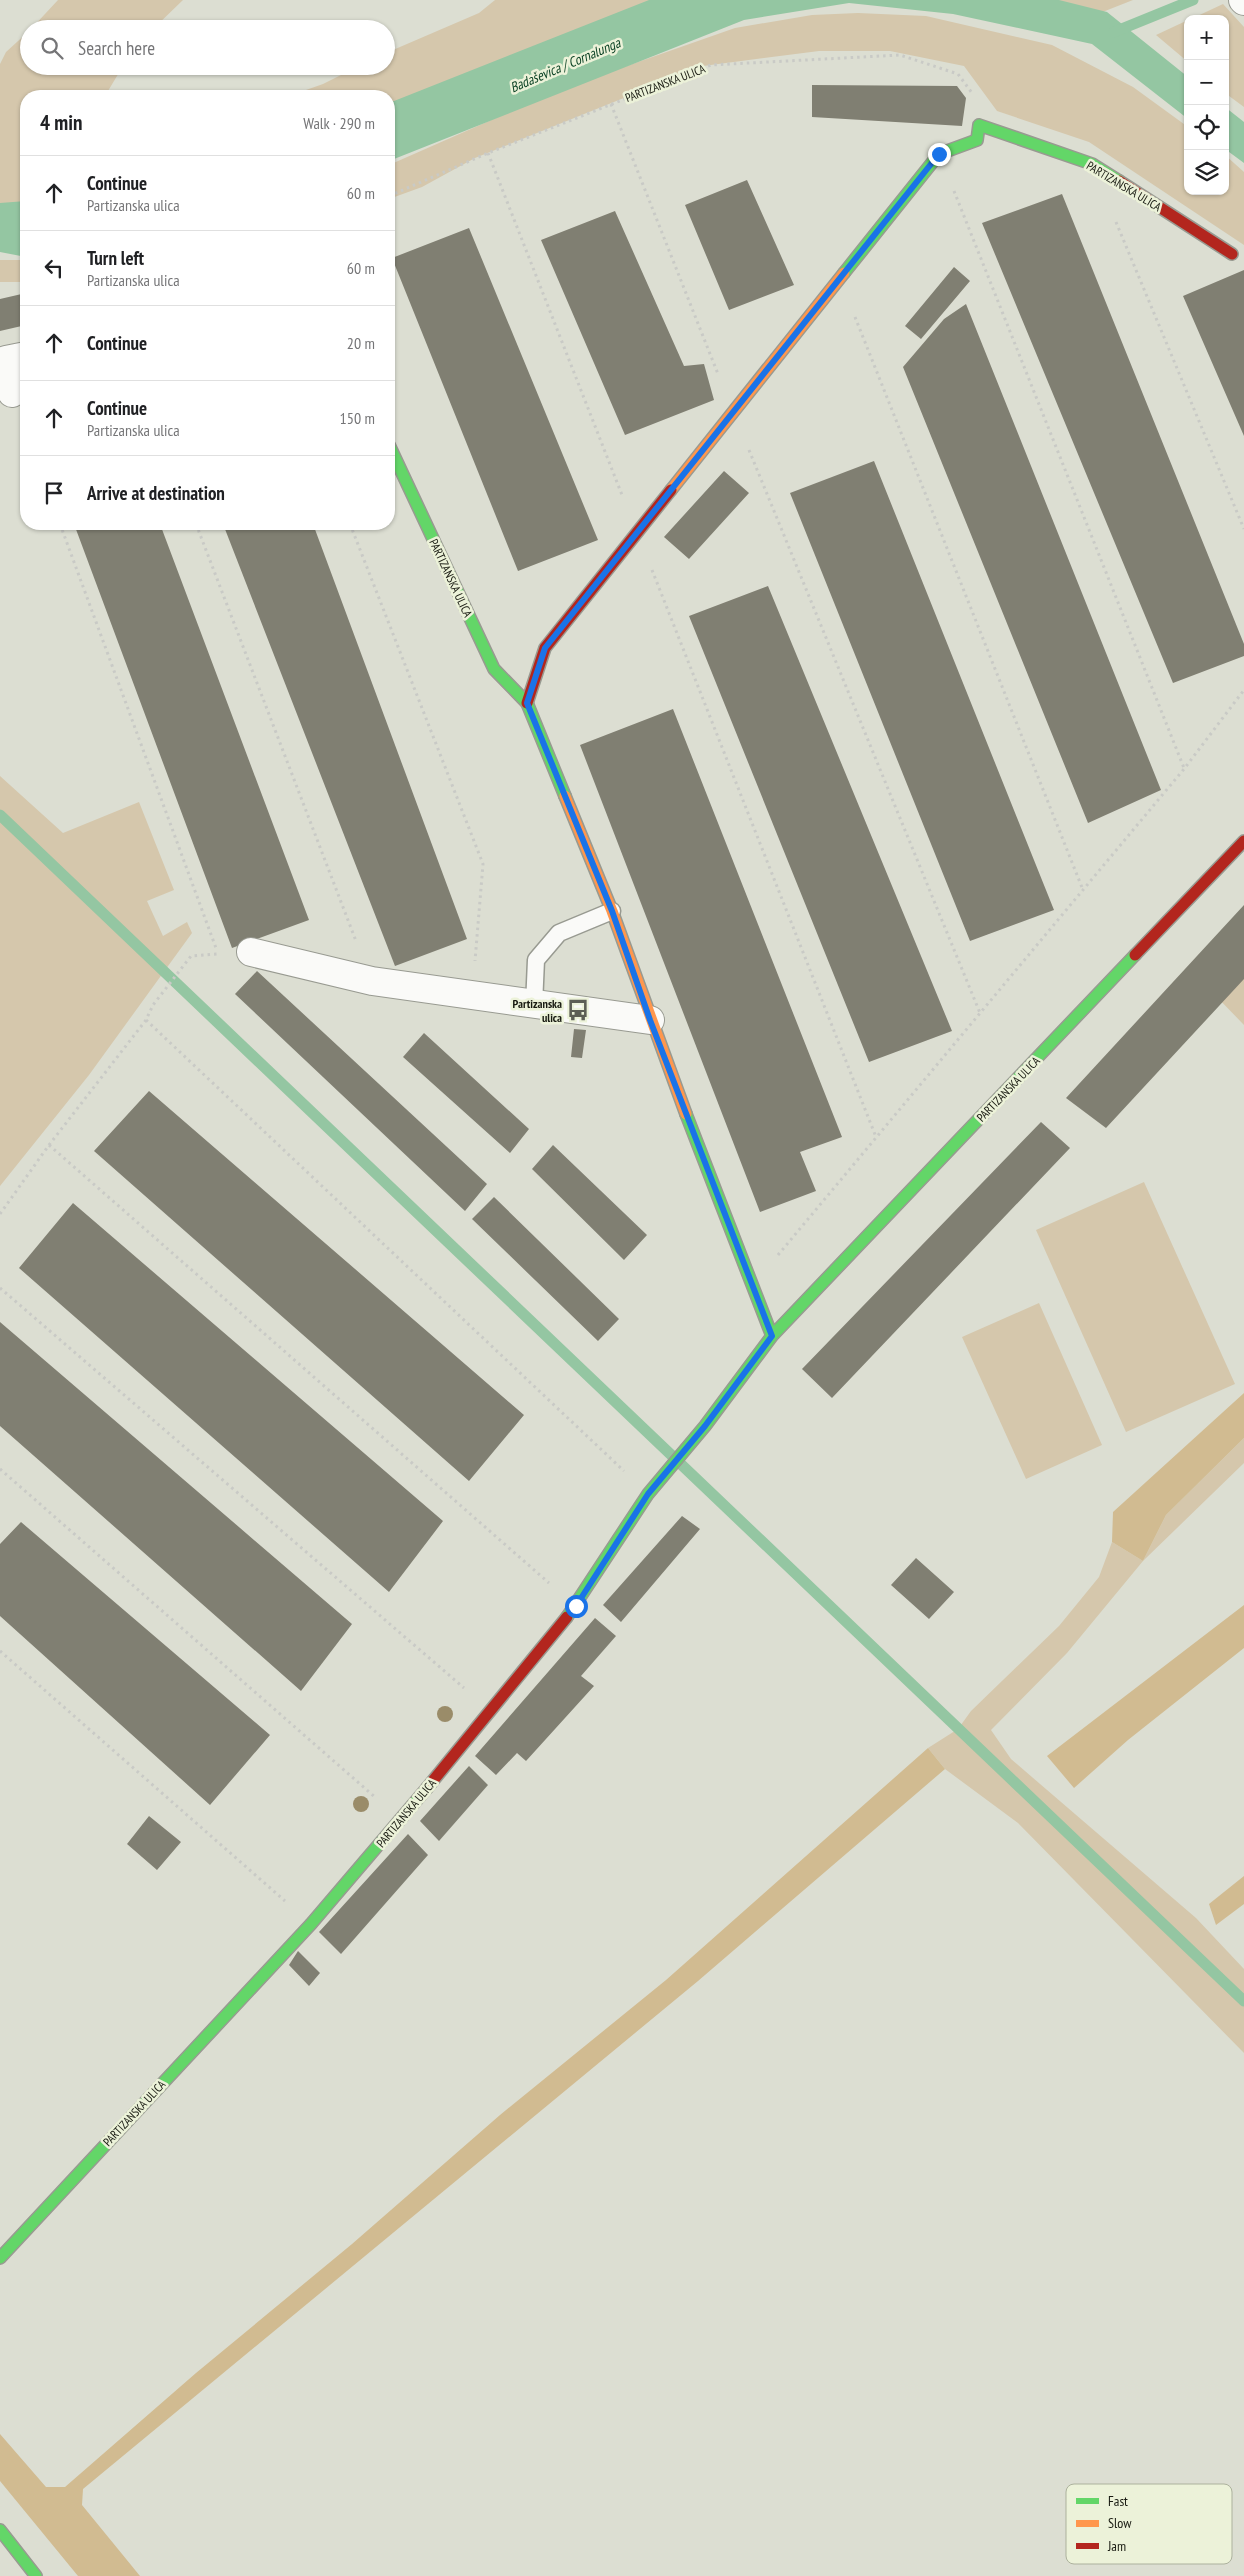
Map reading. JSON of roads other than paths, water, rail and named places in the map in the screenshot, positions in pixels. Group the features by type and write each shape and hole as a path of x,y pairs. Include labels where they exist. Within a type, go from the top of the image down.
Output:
{"street":[{"name":"PARTIZANSKA ULICA","path":"527,703 545,648 939,154 977,140 979,125 1092,164 1232,254"},
{"path":"12,393 6,360 20,357"},
{"name":"PARTIZANSKA ULICA","path":"395,457 494,669 527,703 612,911 650,1020"},
{"name":"PARTIZANSKA ULICA","path":"0,2258 311,1924 402,1820 576,1606 648,1494 705,1426 772,1336 1244,841"},
{"path":"251,952 372,981 650,1020 772,1336"},
{"path":"0,2530 36,2576"}],"lane":[{"path":"534,1005 536,960 559,933 612,911"}],"water":[{"name":"Badaševica / Cornalunga","path":"649,0 1059,0 1107,12 1184,74 1184,116 1092,44 953,14 849,3 744,20 395,159 395,101"},
{"path":"1229,110 1244,122 1244,163 1229,152"},
{"path":"20,201 20,256 0,252 0,203"}],"waterway":[{"path":"1114,32 1193,0"},
{"path":"0,815 1244,2001"}],"place":[{"name":"Partizanska ulica","path":"578,1010"}]}
